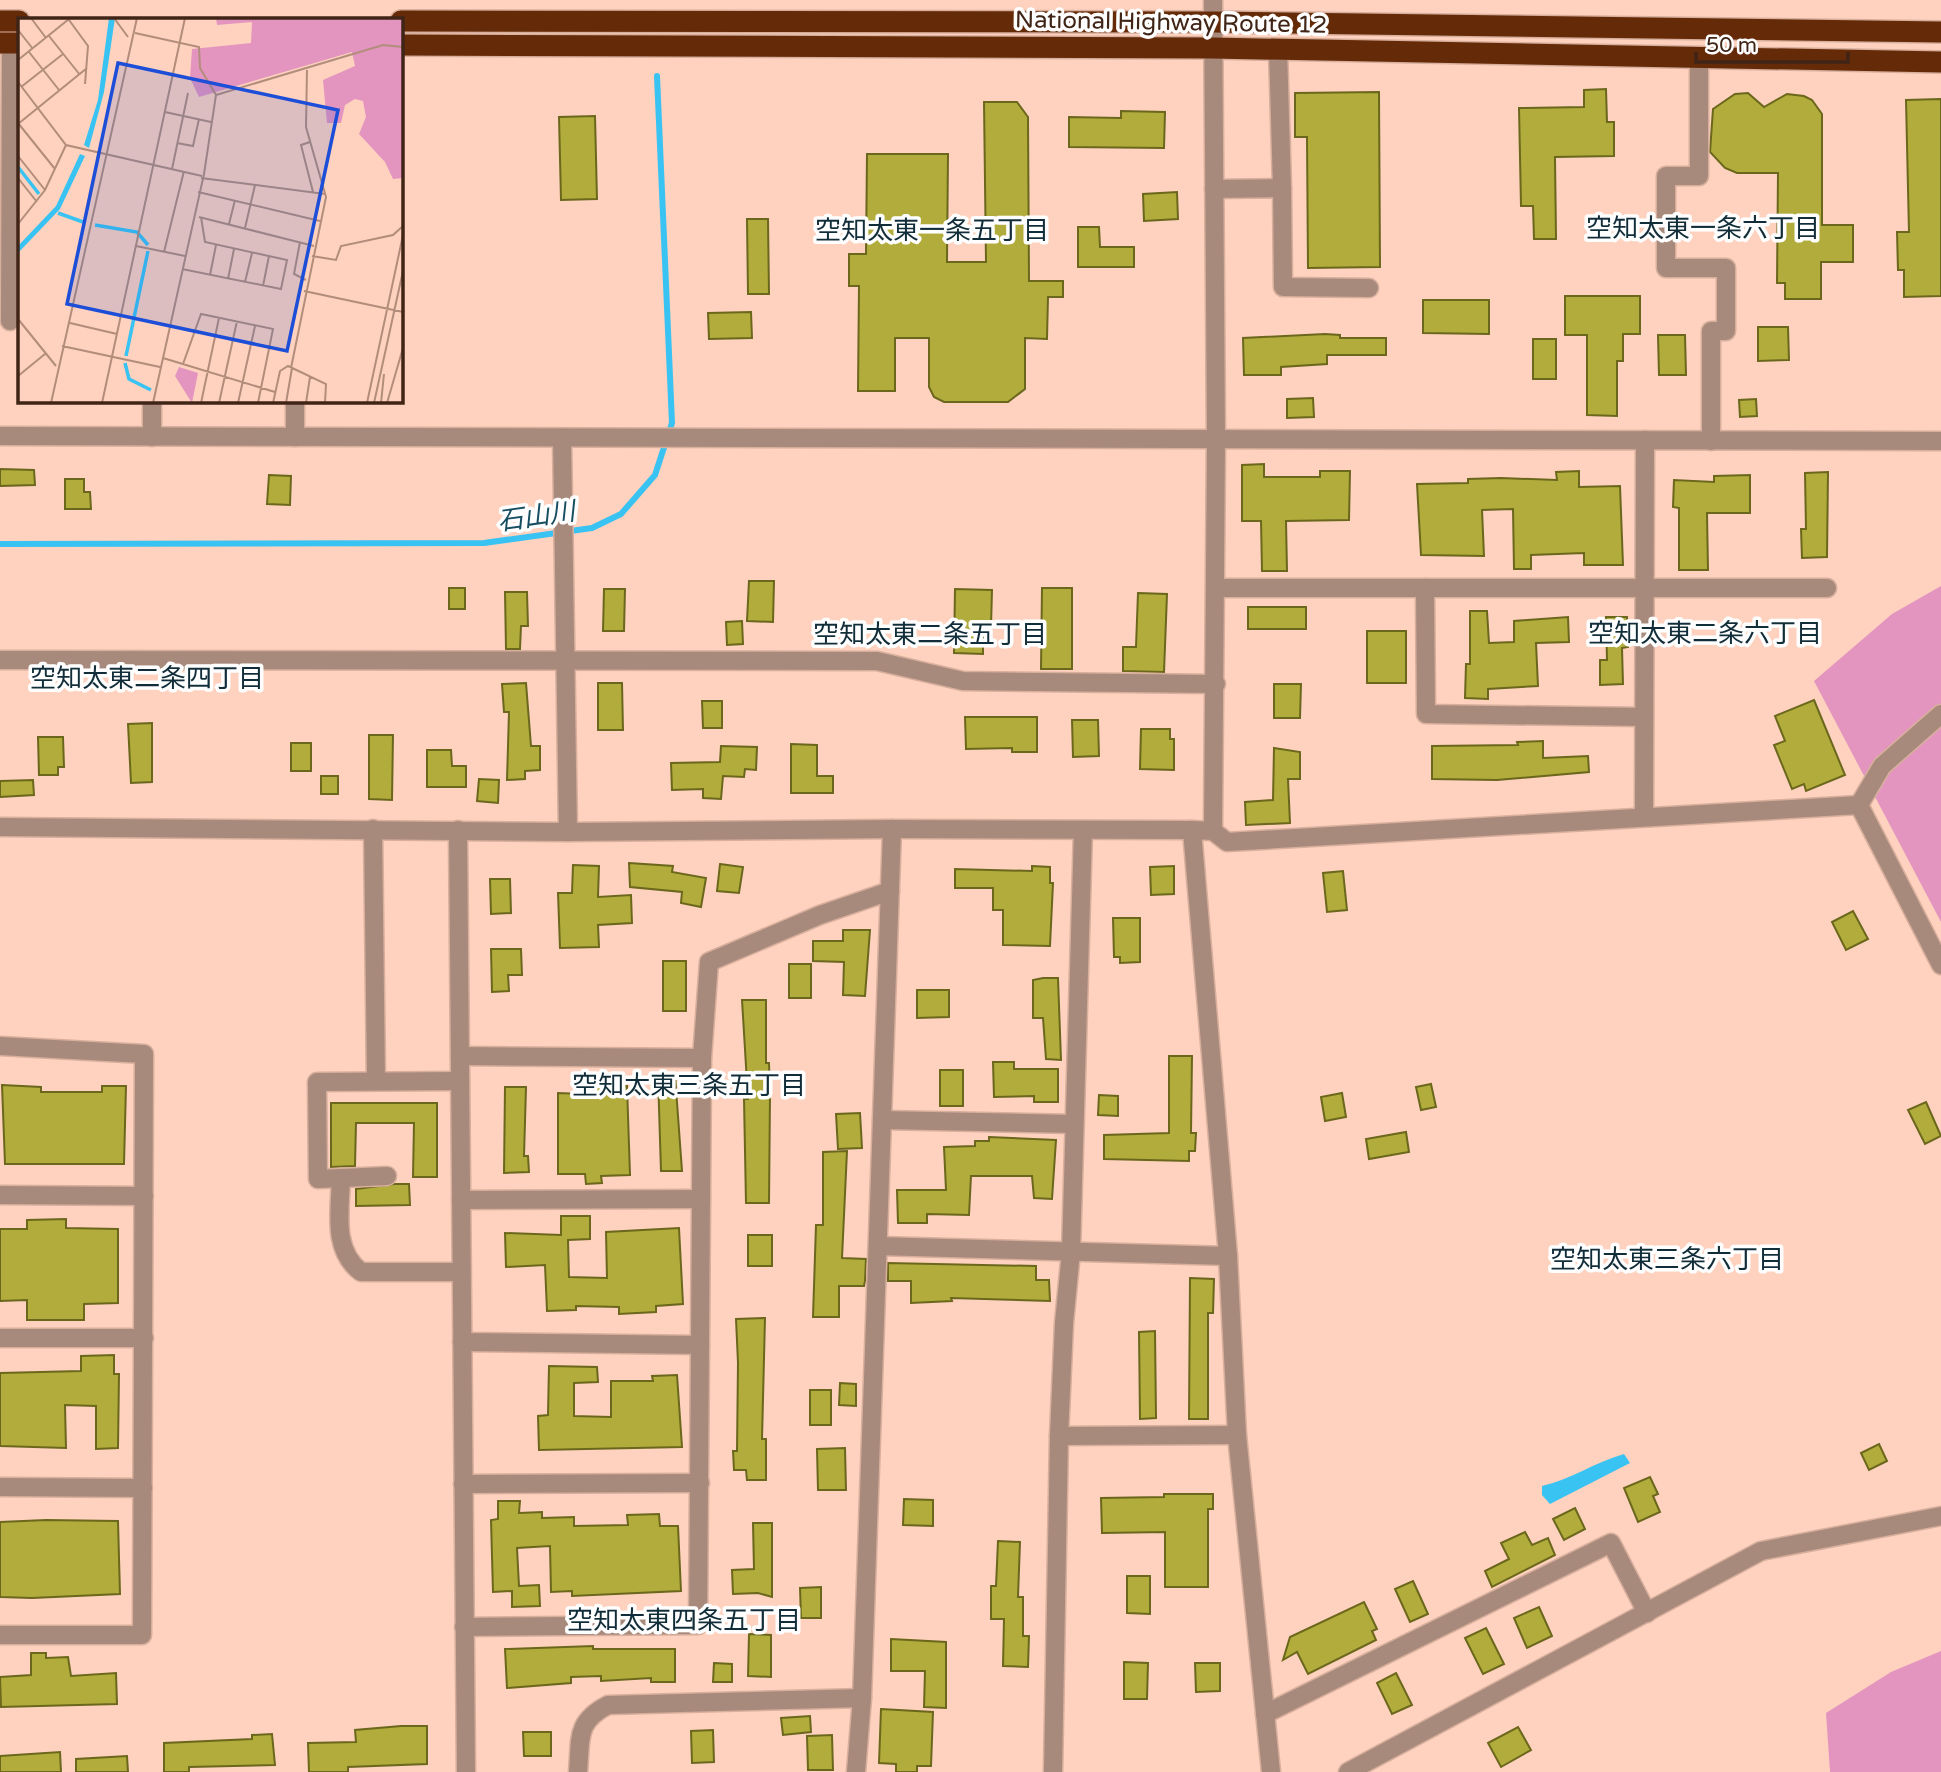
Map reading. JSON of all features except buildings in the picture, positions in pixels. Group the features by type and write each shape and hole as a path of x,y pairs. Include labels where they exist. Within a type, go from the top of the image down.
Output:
{"highway":[{"path":"0,21 18,21"},
{"name":"National Highway Route 12","path":"402,21 1213,22 1941,32"},
{"name":"National Highway Route 12","path":"402,45 1212,48 1941,62"}],"street":[{"path":"1213,0 1216,440 1213,831"},
{"path":"10,43 5,224 15,253 10,321"},
{"path":"1278,49 1283,287 1369,288"},
{"path":"1699,57 1699,176 1666,176 1666,268 1726,268 1726,331 1711,331 1711,441"},
{"path":"1214,189 1282,188"},
{"path":"152,402 152,437"},
{"path":"295,402 295,437"},
{"path":"0,436 1941,441"},
{"path":"562,438 568,832"},
{"path":"1644,817 1645,440"},
{"path":"1425,588 1426,715 1644,717"},
{"path":"1216,589 1827,588"},
{"path":"0,660 877,661 963,681 1216,684"},
{"path":"1859,805 1882,766 1941,714"},
{"path":"0,827 568,832 1192,830 1213,831 1227,842 1859,805"},
{"path":"1859,805 1941,965"},
{"path":"373,829 376,1081"},
{"path":"856,1772 862,1698 892,829"},
{"path":"458,830 466,1772"},
{"path":"1053,1772 1059,1436 1063,1323 1071,1252 1083,830"},
{"path":"1192,830 1228,1256 1237,1435 1271,1772"},
{"path":"464,1627 698,1625 702,1058 709,962 820,915 890,891"},
{"path":"0,1046 144,1054 142,1635 0,1635"},
{"path":"460,1056 702,1058"},
{"path":"387,1176 318,1179 317,1082 460,1081"},
{"path":"881,1120 1074,1124"},
{"path":"341,1178 340,1241 348,1263 361,1272 461,1272"},
{"path":"0,1195 144,1196"},
{"path":"461,1200 701,1199"},
{"path":"878,1246 1228,1256"},
{"path":"0,1338 144,1338"},
{"path":"462,1342 701,1345"},
{"path":"1059,1436 1237,1435"},
{"path":"463,1484 699,1483"},
{"path":"0,1487 143,1488"},
{"path":"1348,1772 1760,1551 1941,1516"},
{"path":"1265,1714 1611,1543 1647,1613"},
{"path":"578,1772 581,1728 592,1713 608,1705 862,1698"}],"shaded area":[{"path":"1941,586 1941,922 1814,681 1892,614"},
{"path":"1941,1651 1941,1772 1830,1772 1826,1713 1891,1672"}],"water":[{"path":"1624,1454 1630,1463 1550,1504 1542,1495 1542,1486"}],"waterway":[{"name":"石山川","path":"0,544 484,543 592,528 621,514 655,475 672,423 657,76"}],"district":[{"name":"空知太東一条六丁目","path":"1703,228"},
{"name":"空知太東一条五丁目","path":"932,230"},
{"name":"空知太東二条六丁目","path":"1705,633"},
{"name":"空知太東二条五丁目","path":"930,634"},
{"name":"空知太東二条四丁目","path":"147,678"},
{"name":"空知太東三条五丁目","path":"689,1085"},
{"name":"空知太東三条六丁目","path":"1667,1259"},
{"name":"空知太東四条五丁目","path":"684,1620"}]}
